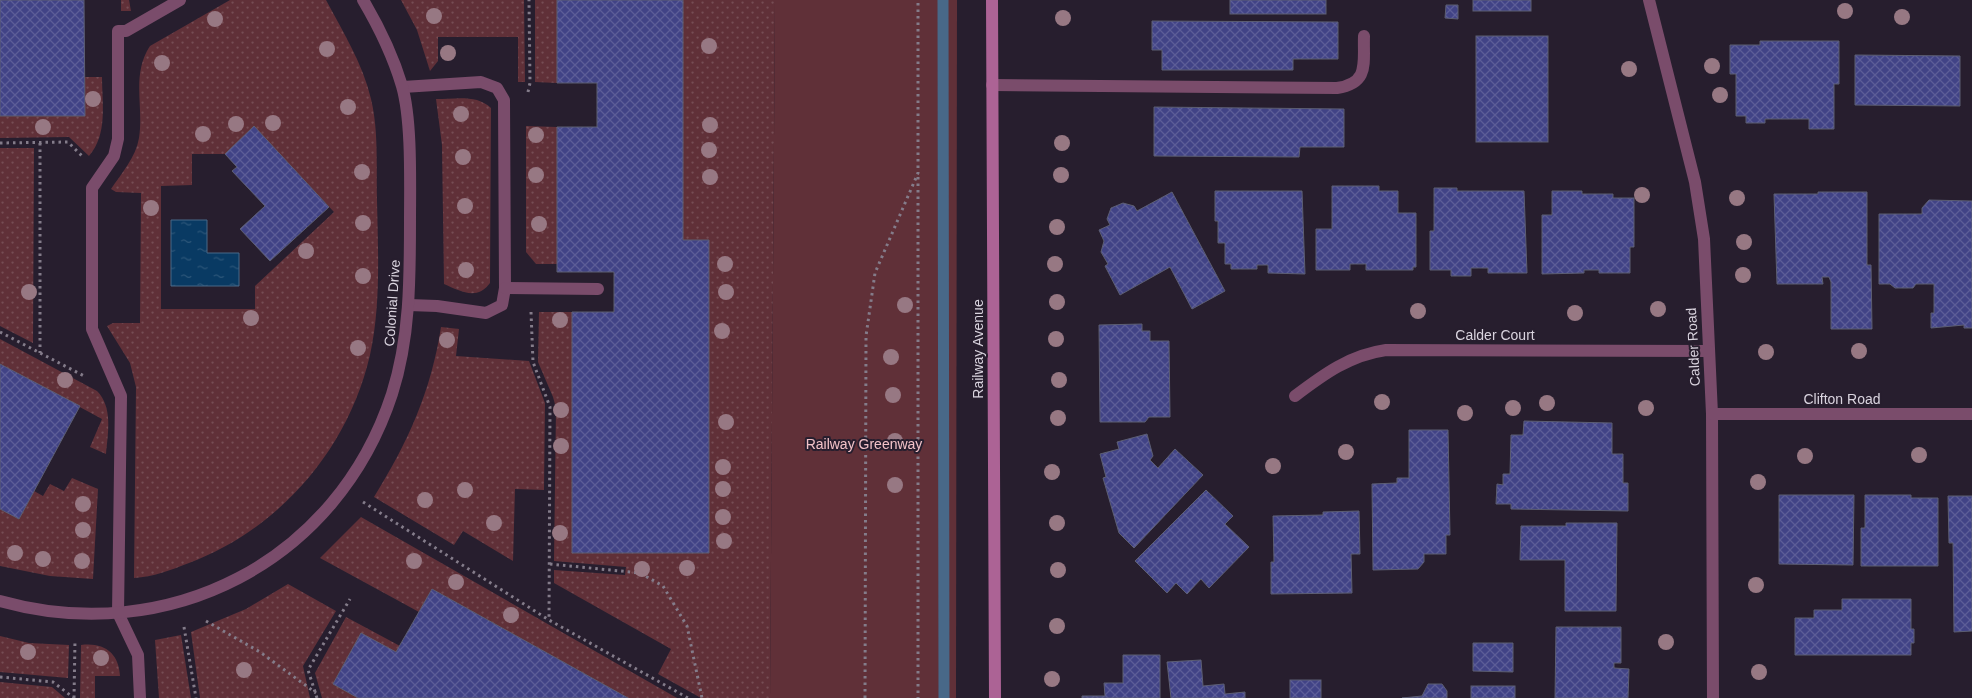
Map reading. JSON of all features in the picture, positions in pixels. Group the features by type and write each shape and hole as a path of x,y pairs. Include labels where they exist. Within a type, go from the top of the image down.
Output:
{"main road":[{"name":"Railway Avenue","path":"992,0 995,698"}],"street":[{"path":"140,698 138,655 118,612 121,396 92,329 92,188 114,156 118,139 118,31 126,31 180,0"},
{"name":"Colonial Drive","path":"0,601 21,607 55,612 118,612 172,605 212,592 275,556 296,540 341,490 366,452 385,414 400,365 409,305 410,195 406,106 403,87 393,60 363,0"},
{"name":"Calder Road","path":"1649,0 1701,210 1704,239 1712,414 1713,698"},
{"path":"992,86 1336,88 1349,86 1358,81 1363,73 1364,36"},
{"path":"403,87 481,82 501,91 504,100 505,288 502,305 486,313 437,306 409,305"},
{"path":"505,288 598,289"},
{"name":"Calder Court","path":"1295,396 1343,363 1370,352 1386,350 1708,351"},
{"name":"Clifton Road","path":"1712,414 1972,414"}],"path":[{"path":"918,0 918,698"},
{"path":"40,142 40,354"},
{"path":"0,143 68,142 101,174"},
{"path":"865,698 866,336 875,273 918,173"},
{"path":"0,332 121,396"},
{"path":"341,490 366,503 549,620 688,698"},
{"path":"550,564 640,573 663,586 687,626 702,698"},
{"path":"317,698 308,670 350,599"},
{"path":"206,621 260,652 316,693"},
{"path":"184,627 196,698"},
{"path":"74,698 75,640"},
{"path":"0,677 53,682 74,698"}],"green space":[{"path":"121,0 129,0 131,11 121,11"},
{"path":"230,0 326,0 358,61 374,112 377,150 378,278 374,336 360,390 345,423 327,454 305,482 280,507 252,530 222,548 169,571 134,578 136,387 130,363 107,326 113,323 140,323 141,193 116,192 111,189 128,165 135,152 139,138 139,79 144,57 150,46","holes":["254,127 334,212 255,286 255,309 161,309 161,186 192,185 192,154 225,154"]},
{"path":"401,0 524,0 525,82 518,82 518,37 438,37 438,61 430,71 417,30"},
{"path":"535,0 557,0 557,83 535,82"},
{"path":"683,0 775,0 770,698 701,698 658,674 671,649 554,583 554,570 625,575 626,567 554,561 556,408 538,362 539,312 572,312 572,553 709,553 709,240 683,240"},
{"name":"Railway Greenway","path":"775,0 957,0 956,698 770,698"},
{"path":"85,77 102,77 103,118 99,138 89,156 69,137 0,138 0,116 84,116"},
{"path":"436,99 472,99 491,108 490,283 480,292 462,292 444,284 442,145"},
{"path":"526,126 557,127 557,264 536,264 526,252"},
{"path":"0,148 34,148 33,343 0,326"},
{"path":"441,327 459,329 456,356 529,361 545,403 544,490 515,489 513,561 463,531 454,545 374,497 417,416 437,351"},
{"path":"0,339 97,391 102,397 107,412 106,454 90,447 102,419 0,364"},
{"path":"72,478 98,489 93,579 50,576 0,566 0,509 19,519 34,491 43,496 50,484 64,491"},
{"path":"361,517 677,698 628,698 432,589 419,612 320,558"},
{"path":"288,584 336,611 303,666 310,698 200,698 191,632 246,609"},
{"path":"346,617 400,646 396,652 361,634 333,684 358,698 322,698 315,673"},
{"path":"181,635 191,698 159,698 155,640"},
{"path":"0,636 29,643 69,645 68,678 0,672"},
{"path":"81,645 103,647 113,655 119,668 120,676 95,676 95,698 80,698"},
{"path":"0,682 52,687 65,698 0,698"}],"water":[{"path":"171,220 207,220 207,253 239,253 239,286 171,286"}],"building":[{"path":"0,0 84,0 85,116 0,116"},
{"path":"557,0 683,0 683,240 709,240 709,553 572,553 572,312 614,312 614,272 557,272 557,127 597,127 597,83 557,83"},
{"path":"1230,0 1326,0 1326,14 1230,14"},
{"path":"1473,0 1531,0 1531,11 1473,11"},
{"path":"1446,5 1458,5 1458,19 1445,18"},
{"path":"1152,21 1338,22 1338,59 1293,59 1293,70 1162,70 1162,50 1152,50"},
{"path":"1476,36 1548,36 1548,142 1476,142"},
{"path":"1760,41 1839,41 1839,84 1834,84 1834,129 1809,129 1809,119 1765,119 1765,123 1746,123 1746,116 1736,116 1736,74 1730,74 1730,45 1760,45"},
{"path":"1855,55 1960,56 1960,106 1855,105"},
{"path":"1154,107 1344,109 1344,147 1300,147 1299,157 1154,156"},
{"path":"254,126 329,207 270,261 240,229 265,206 232,171 237,167 225,154"},
{"path":"1332,186 1379,186 1379,191 1398,191 1398,213 1416,213 1416,267 1413,267 1413,270 1366,270 1366,264 1350,264 1350,270 1316,270 1316,229 1332,229"},
{"path":"1434,188 1457,188 1457,191 1524,191 1527,273 1488,273 1488,268 1471,268 1471,276 1451,276 1451,270 1430,270 1430,231 1434,231"},
{"path":"1215,191 1302,191 1305,274 1268,273 1268,265 1257,265 1257,269 1231,269 1231,264 1225,264 1225,243 1218,243 1218,221 1215,221"},
{"path":"1552,191 1582,191 1582,194 1613,194 1613,198 1634,198 1634,247 1630,247 1630,273 1599,273 1599,270 1584,270 1584,273 1542,274 1542,215 1552,215"},
{"path":"1172,192 1225,291 1192,309 1170,267 1120,295 1105,266 1108,264 1101,252 1104,241 1099,230 1110,225 1107,219 1111,208 1123,203 1134,206 1137,211"},
{"path":"1818,192 1867,192 1867,265 1871,265 1872,329 1831,329 1831,282 1829,277 1822,277 1823,284 1777,284 1774,194 1818,194"},
{"path":"1929,200 1972,201 1972,328 1964,328 1964,325 1931,328 1931,313 1934,313 1934,284 1916,284 1913,288 1895,288 1890,284 1879,284 1879,214 1922,214 1922,208"},
{"path":"1142,324 1142,331 1150,331 1150,341 1169,341 1170,417 1149,417 1145,422 1100,422 1099,325"},
{"path":"0,364 80,406 19,519 0,509"},
{"path":"1524,421 1612,423 1612,454 1623,454 1623,483 1628,483 1628,511 1511,509 1511,504 1496,504 1497,484 1503,485 1503,474 1510,474 1511,435 1523,435"},
{"path":"1409,430 1448,430 1450,535 1446,535 1446,554 1424,554 1424,562 1418,569 1373,570 1372,484 1397,483 1397,478 1409,478"},
{"path":"1147,434 1153,456 1150,460 1158,468 1175,449 1203,475 1134,548 1119,533 1103,478 1106,477 1100,454 1119,449 1117,442"},
{"path":"1206,490 1233,516 1225,524 1249,547 1209,588 1201,579 1187,594 1176,583 1167,593 1135,561"},
{"path":"1779,495 1854,495 1853,565 1779,564"},
{"path":"1865,495 1911,495 1911,498 1938,498 1938,566 1861,566 1861,528 1865,528"},
{"path":"1948,496 1972,496 1972,631 1954,632 1953,543 1949,543"},
{"path":"1359,511 1360,554 1351,554 1352,593 1271,594 1271,562 1274,562 1273,516 1323,515 1323,512"},
{"path":"1566,523 1617,523 1616,611 1565,611 1565,560 1520,560 1521,526 1566,526"},
{"path":"432,589 628,698 358,698 333,684 361,633 396,652"},
{"path":"1842,599 1911,599 1911,629 1914,629 1914,643 1911,643 1911,655 1795,655 1795,618 1814,618 1814,610 1842,610"},
{"path":"1556,627 1621,627 1621,663 1614,663 1614,668 1629,669 1628,698 1555,698"},
{"path":"1473,643 1513,643 1513,672 1473,671"},
{"path":"1123,655 1160,655 1160,698 1082,698 1082,696 1105,696 1104,683 1123,683"},
{"path":"1201,660 1203,686 1224,684 1225,694 1245,692 1245,698 1171,698 1167,662"},
{"path":"1290,680 1321,680 1321,698 1290,698"},
{"path":"1428,684 1442,684 1447,691 1447,698 1402,698 1422,696"},
{"path":"1471,686 1515,686 1515,698 1471,698"}],"waterway":[{"path":"943,0 944,698"}]}
